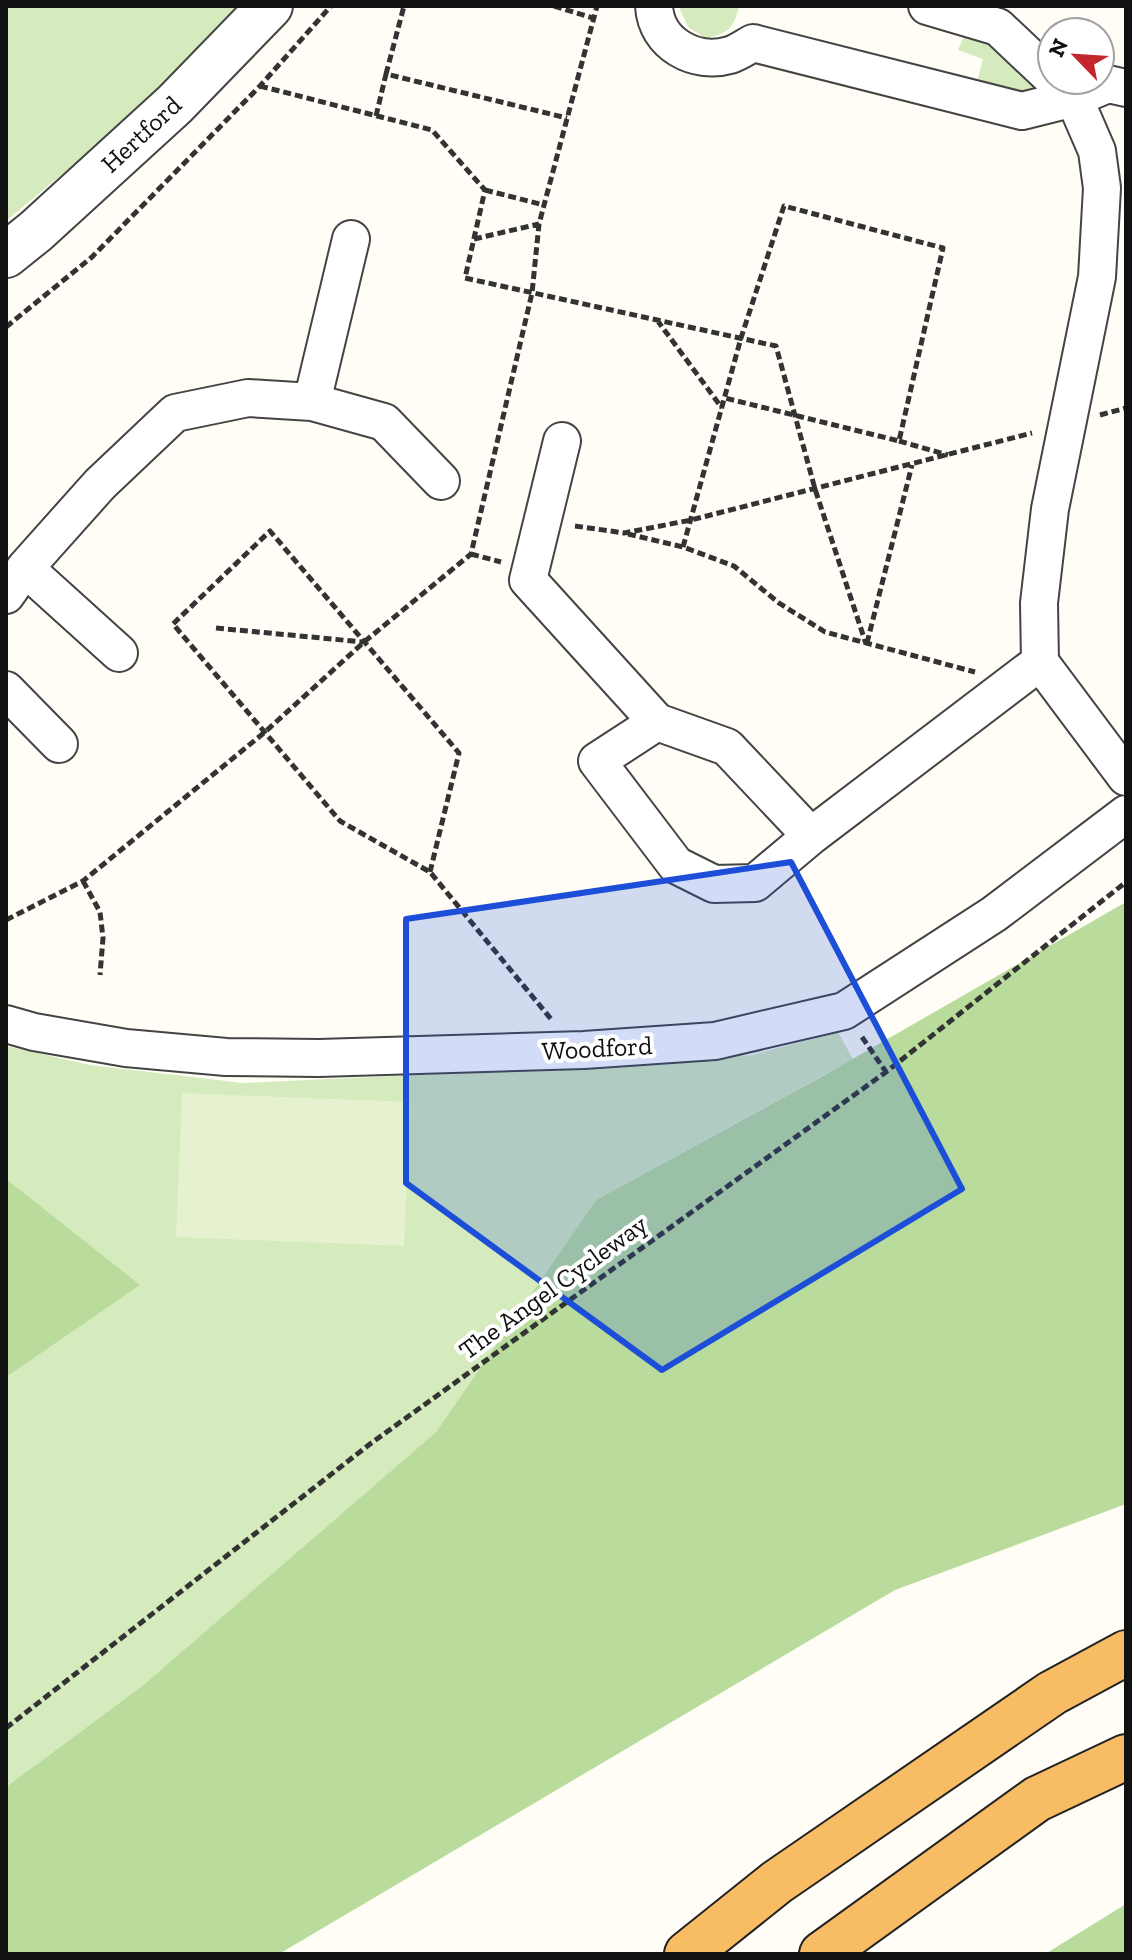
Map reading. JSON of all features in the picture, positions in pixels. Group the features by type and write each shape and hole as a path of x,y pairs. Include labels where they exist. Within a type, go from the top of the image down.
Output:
{"highway":[{"path":"687,1954 790,1873 1052,1693 1126,1653"},
{"path":"822,1954 1037,1799 1126,1757"}],"street":[{"name":"Hertford","path":"6,255 175,104 270,6"},
{"path":"654,6 654,17 666,40 698,58 729,55 753,43 1022,111 1044,96"},
{"path":"927,6 998,27 1036,63"},
{"path":"657,722 597,761 676,865 714,884 755,883 811,836 1027,672 1050,509 1097,277 1102,188 1097,151 1066,96"},
{"path":"312,402 351,239"},
{"path":"119,653 16,581 100,484 175,413 248,398 312,402 384,422 441,481"},
{"path":"562,441 528,580 657,722 727,747 811,836"},
{"path":"1027,672 1126,777"},
{"path":"6,690 59,744"},
{"name":"Woodford","path":"6,1024 126,1048 226,1057 319,1058 577,1050 715,1041 844,1011 994,914 1126,814"}],"path":[{"path":"6,327 92,257 260,86 331,6"},
{"path":"376,116 404,6"},
{"path":"554,6 593,18"},
{"path":"6,920 83,881 265,732 364,642 471,554 532,293 539,224 597,6"},
{"path":"386,74 567,118"},
{"path":"260,86 432,130 485,190 544,205"},
{"path":"485,190 465,278 776,346 815,489 866,644"},
{"path":"683,547 741,338 784,206 943,248 899,441"},
{"path":"474,239 539,224"},
{"path":"656,319 722,408"},
{"path":"725,398 949,455"},
{"path":"624,533 691,520 1068,423"},
{"path":"866,644 912,465"},
{"path":"542,521 624,533 683,547 734,566 779,603 825,632 866,644 1027,672"},
{"path":"430,872 459,753 270,531 173,624 340,821 430,872 577,1050"},
{"path":"216,628 364,642"},
{"path":"83,881 100,912 103,938 100,975"},
{"name":"The Angel Cycleway","path":"6,1728 370,1444 886,1072 1126,882"},
{"path":"844,1011 886,1072"}],"highlighted area":[{"path":"791,862 962,1189 662,1370 406,1183 406,919"}],"green space":[{"path":"6,6 239,6 238,15 89,152 6,221"},
{"path":"681,6 739,6 729,29 705,38 688,27"},
{"path":"965,34 996,46 1036,87 1025,92 977,81 983,59 958,50"},
{"path":"1126,902 1126,1504 895,1590 279,1954 6,1954 6,1787 142,1686 436,1432 596,1200 823,1076"},
{"path":"838,1032 853,1059 596,1200 436,1432 142,1686 6,1787 6,1046 90,1065 243,1083 588,1067 752,1055"},
{"path":"182,1093 410,1102 404,1246 176,1237"},
{"path":"6,1179 140,1285 6,1377"},
{"path":"1126,1904 1126,1954 1045,1954"}]}
